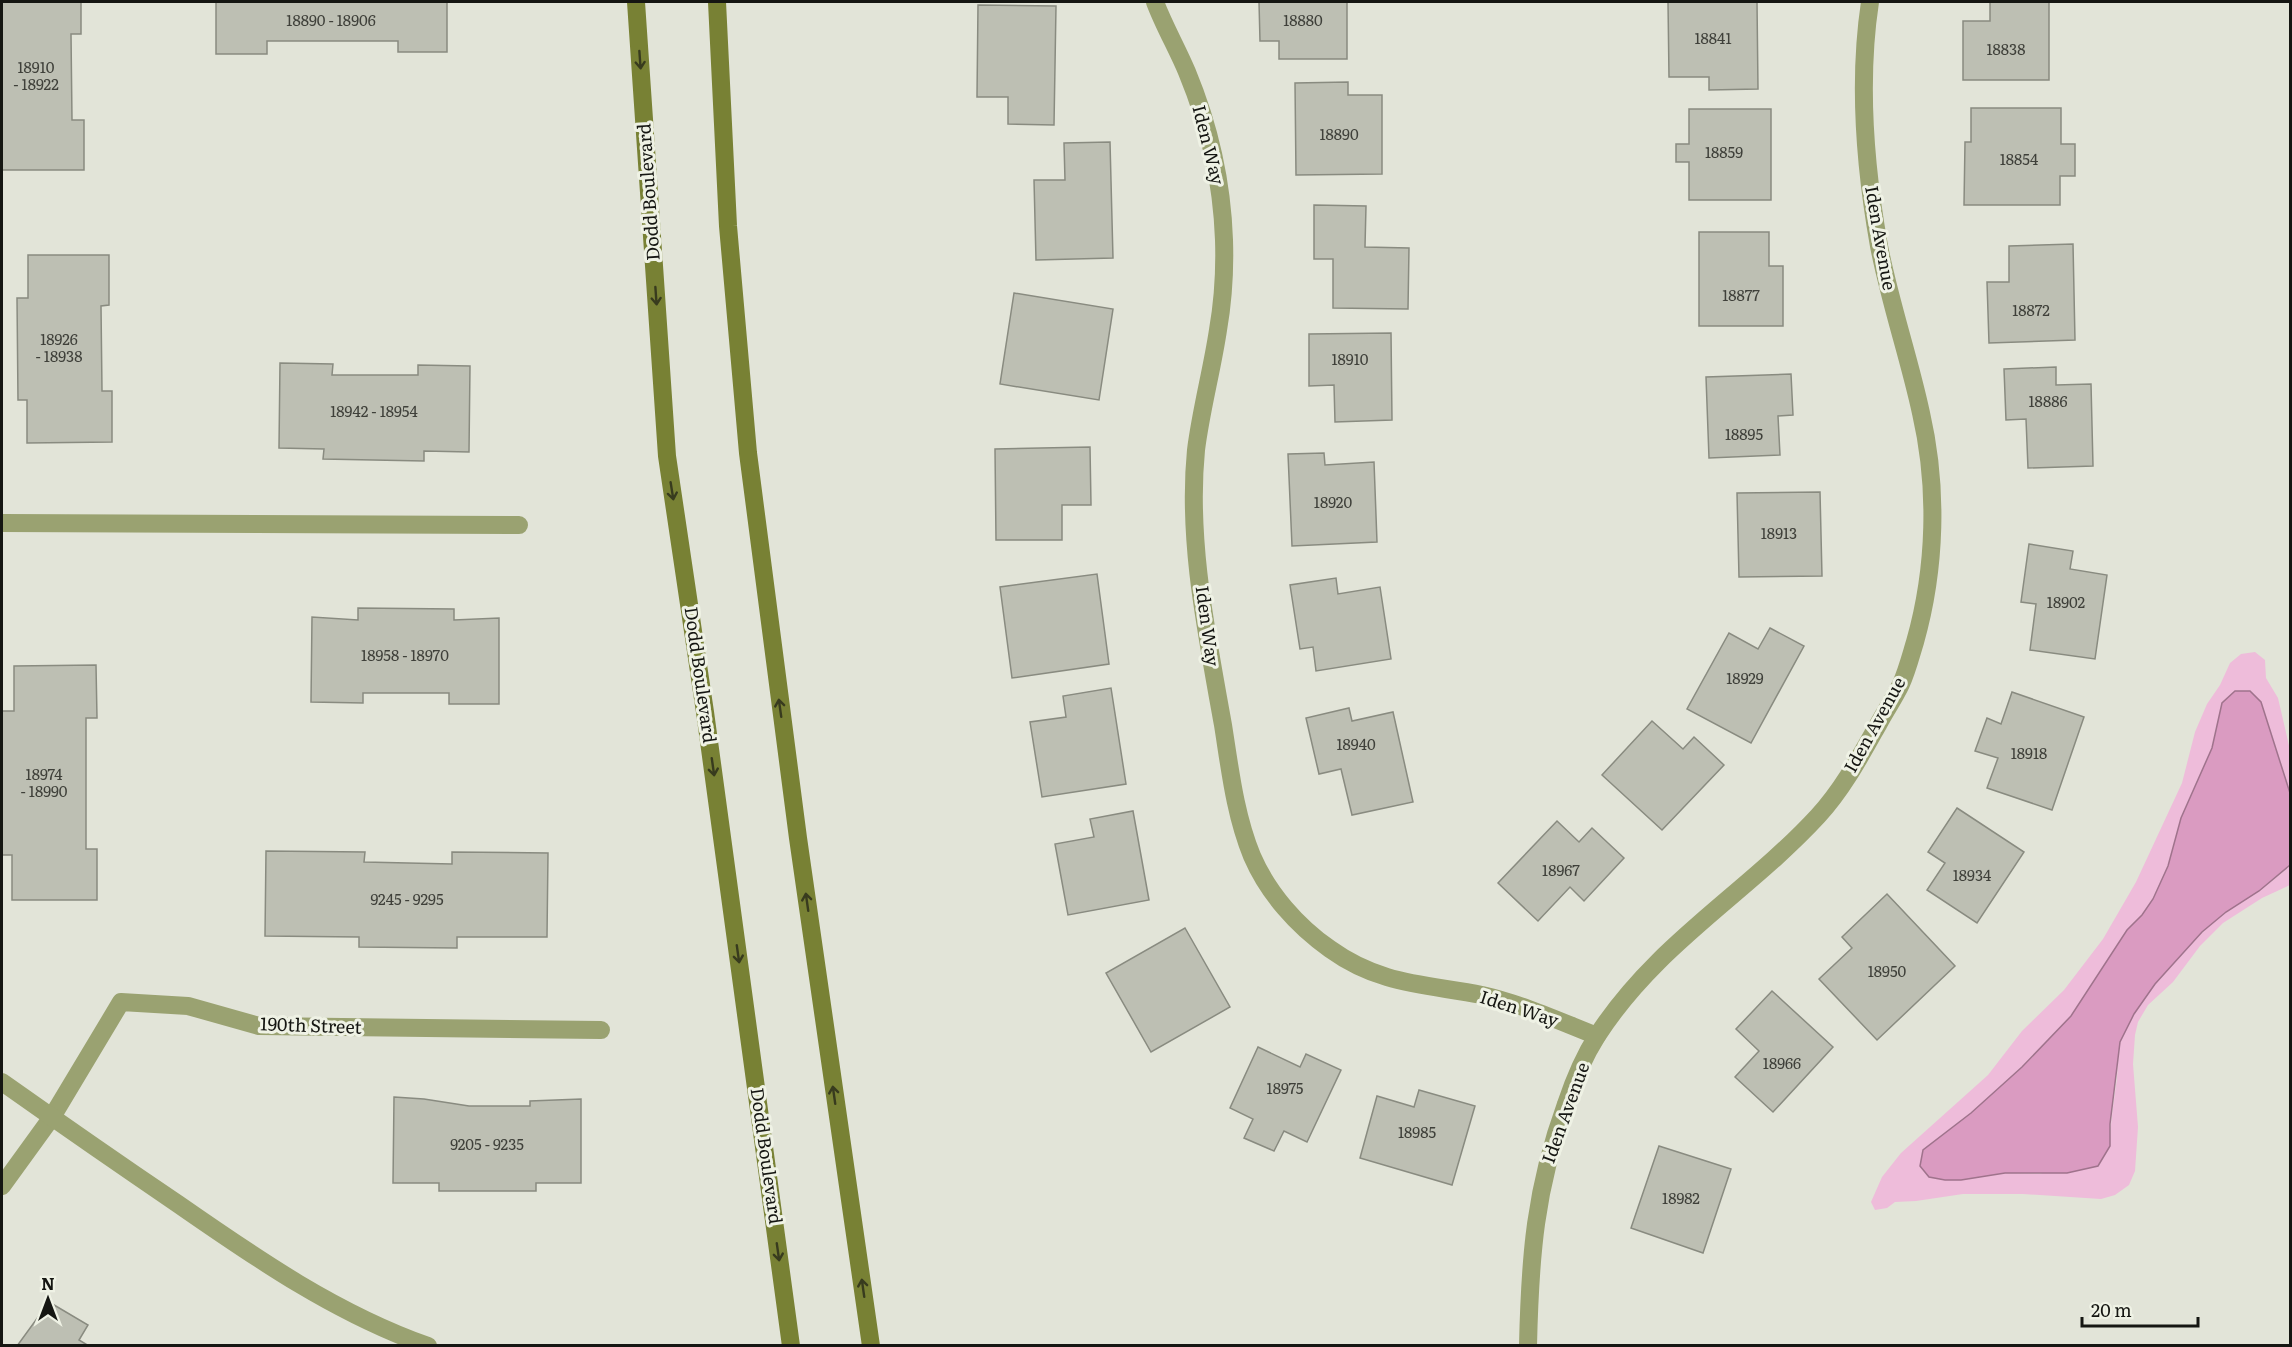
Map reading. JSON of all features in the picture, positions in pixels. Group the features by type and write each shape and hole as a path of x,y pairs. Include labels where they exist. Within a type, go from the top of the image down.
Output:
{"main road":[{"name":"Dodd Boulevard","path":"636,2 667,456 707,724 791,1346"},
{"path":"717,2 728,226 748,453 792,792 871,1346"}],"street":[{"name":"Iden Way","path":"1155,2 1187,71 1202,112 1221,198 1224,241 1223,285 1219,328 1196,451 1195,531 1216,687 1236,802 1243,831 1254,859 1268,885 1293,916 1330,950 1356,965 1383,977 1412,985 1481,995 1520,1005 1597,1036"},
{"name":"Iden Avenue","path":"1528,1346 1530,1257 1538,1200 1561,1116 1578,1070 1597,1036 1623,1000 1667,951 1770,862 1820,814 1862,754 1901,684 1916,640 1926,595 1931,549 1932,492 1922,413 1893,308 1879,246 1870,184 1865,58 1870,2"},
{"path":"2,523 519,525"},
{"name":"190th Street","path":"52,1117 121,1002 188,1006 259,1026 601,1030"},
{"path":"2,1082 252,1256 299,1285 360,1316 428,1346"},
{"path":"2,1186 52,1117"}],"shaded area":[{"path":"2255,652 2265,660 2266,678 2278,698 2290,750 2290,793 2261,702 2216,727 2212,748 2181,818 2168,866 2153,899 2142,915 2127,930 2071,1016 2022,1067 1971,1113 1923,1150 1961,1180 2005,1173 2040,1174 2110,1146 2119,1045 2137,1008 2164,972 2195,939 2224,914 2267,885 2290,865 2290,885 2262,898 2223,923 2200,946 2173,982 2148,1005 2138,1022 2133,1064 2138,1127 2135,1171 2129,1185 2115,1195 2101,1199 2023,1194 1963,1194 1895,1202 1887,1208 1875,1210 1871,1202 1882,1177 1901,1153 1988,1075 2022,1031 2064,990 2103,939 2136,882 2182,783 2195,732 2207,704 2220,685 2230,663 2241,654"},
{"path":"2235,691 2250,691 2261,702 2290,793 2290,865 2259,891 2226,912 2202,932 2155,984 2134,1014 2120,1042 2110,1124 2110,1146 2098,1166 2067,1173 2005,1173 1961,1180 1929,1177 1920,1166 1923,1150 1971,1113 2022,1067 2071,1016 2127,930 2142,915 2153,899 2168,866 2181,818 2212,748 2222,703"}],"building":[{"path":"2,2 81,2 81,34 71,34 72,120 84,120 84,170 2,170"},
{"path":"216,2 447,2 447,52 398,52 398,41 267,41 267,54 216,54"},
{"path":"1259,2 1347,2 1347,59 1279,59 1279,41 1260,41"},
{"path":"1668,2 1757,2 1758,89 1709,90 1709,77 1669,77"},
{"path":"1990,2 2049,2 2049,80 1963,80 1963,21 1990,21"},
{"path":"978,5 1056,6 1054,125 1008,124 1008,97 977,97"},
{"path":"1348,82 1348,95 1382,95 1382,174 1296,175 1295,83"},
{"path":"1971,108 2061,108 2061,144 2075,144 2075,176 2060,176 2060,205 1964,205 1965,142 1971,142"},
{"path":"1689,109 1771,109 1771,200 1689,200 1689,162 1676,162 1676,144 1689,144"},
{"path":"1110,142 1113,258 1036,260 1034,180 1065,180 1064,143"},
{"path":"1314,205 1366,206 1365,247 1409,248 1408,309 1333,308 1333,259 1314,259"},
{"path":"1699,232 1769,232 1769,266 1783,266 1783,326 1699,326"},
{"path":"2073,244 2075,340 1989,343 1987,282 2009,282 2009,246"},
{"path":"28,255 109,255 109,305 101,306 102,391 112,391 112,442 27,443 27,400 18,400 17,298 28,298"},
{"path":"1014,293 1113,309 1099,400 1000,384"},
{"path":"1391,333 1392,420 1335,422 1334,385 1309,386 1309,334"},
{"path":"280,363 333,364 332,375 418,375 418,365 470,366 469,452 424,451 424,461 323,459 324,449 279,448"},
{"path":"2056,367 2056,385 2091,384 2093,466 2028,468 2026,419 2006,420 2004,369"},
{"path":"1791,374 1793,415 1778,416 1780,455 1709,458 1706,377"},
{"path":"1090,447 1091,505 1062,505 1062,540 996,540 995,449"},
{"path":"1324,453 1325,465 1374,462 1377,542 1292,546 1288,454"},
{"path":"1820,492 1822,576 1739,577 1737,493"},
{"path":"2029,544 2073,551 2070,569 2107,575 2095,659 2030,650 2036,604 2021,602"},
{"path":"1097,574 1109,664 1012,678 1000,587"},
{"path":"1336,578 1338,594 1380,587 1391,659 1316,671 1313,647 1300,649 1290,585"},
{"path":"358,608 454,609 454,620 499,618 499,704 449,704 449,693 363,693 363,703 311,702 312,617 358,620"},
{"path":"1770,628 1804,646 1751,743 1687,709 1729,633 1758,649"},
{"path":"96,665 97,718 86,718 86,849 97,849 97,900 12,900 12,855 2,855 2,711 14,711 14,666"},
{"path":"1111,688 1126,784 1042,797 1030,722 1066,717 1063,696"},
{"path":"2012,692 2084,717 2052,810 1987,788 1998,758 1975,751 1987,718 2001,724"},
{"path":"1349,708 1352,721 1393,712 1413,802 1352,815 1341,769 1319,774 1306,718"},
{"path":"1652,721 1683,749 1694,737 1724,765 1662,830 1602,775"},
{"path":"1957,808 2024,852 1977,923 1927,890 1945,863 1928,852"},
{"path":"1133,811 1149,900 1068,915 1055,844 1094,837 1090,819"},
{"path":"1557,821 1579,842 1592,828 1624,858 1584,901 1570,887 1538,921 1498,883"},
{"path":"266,851 365,852 364,862 452,864 452,852 548,853 547,937 457,937 457,948 359,947 359,937 265,936"},
{"path":"1887,894 1955,966 1877,1040 1819,979 1852,948 1842,937"},
{"path":"1185,928 1230,1007 1151,1052 1106,973"},
{"path":"1772,991 1833,1047 1773,1112 1735,1077 1759,1051 1736,1029"},
{"path":"1258,1047 1300,1067 1306,1054 1341,1070 1307,1142 1284,1131 1274,1151 1244,1138 1253,1119 1230,1108"},
{"path":"1419,1090 1475,1106 1452,1185 1360,1158 1377,1096 1414,1107"},
{"path":"394,1097 469,1106 530,1106 530,1101 581,1099 581,1183 536,1183 536,1191 439,1191 439,1183 393,1183"},
{"path":"1659,1146 1731,1169 1703,1253 1631,1228"},
{"path":"49,1302 88,1325 79,1340 89,1346 17,1346"}]}
